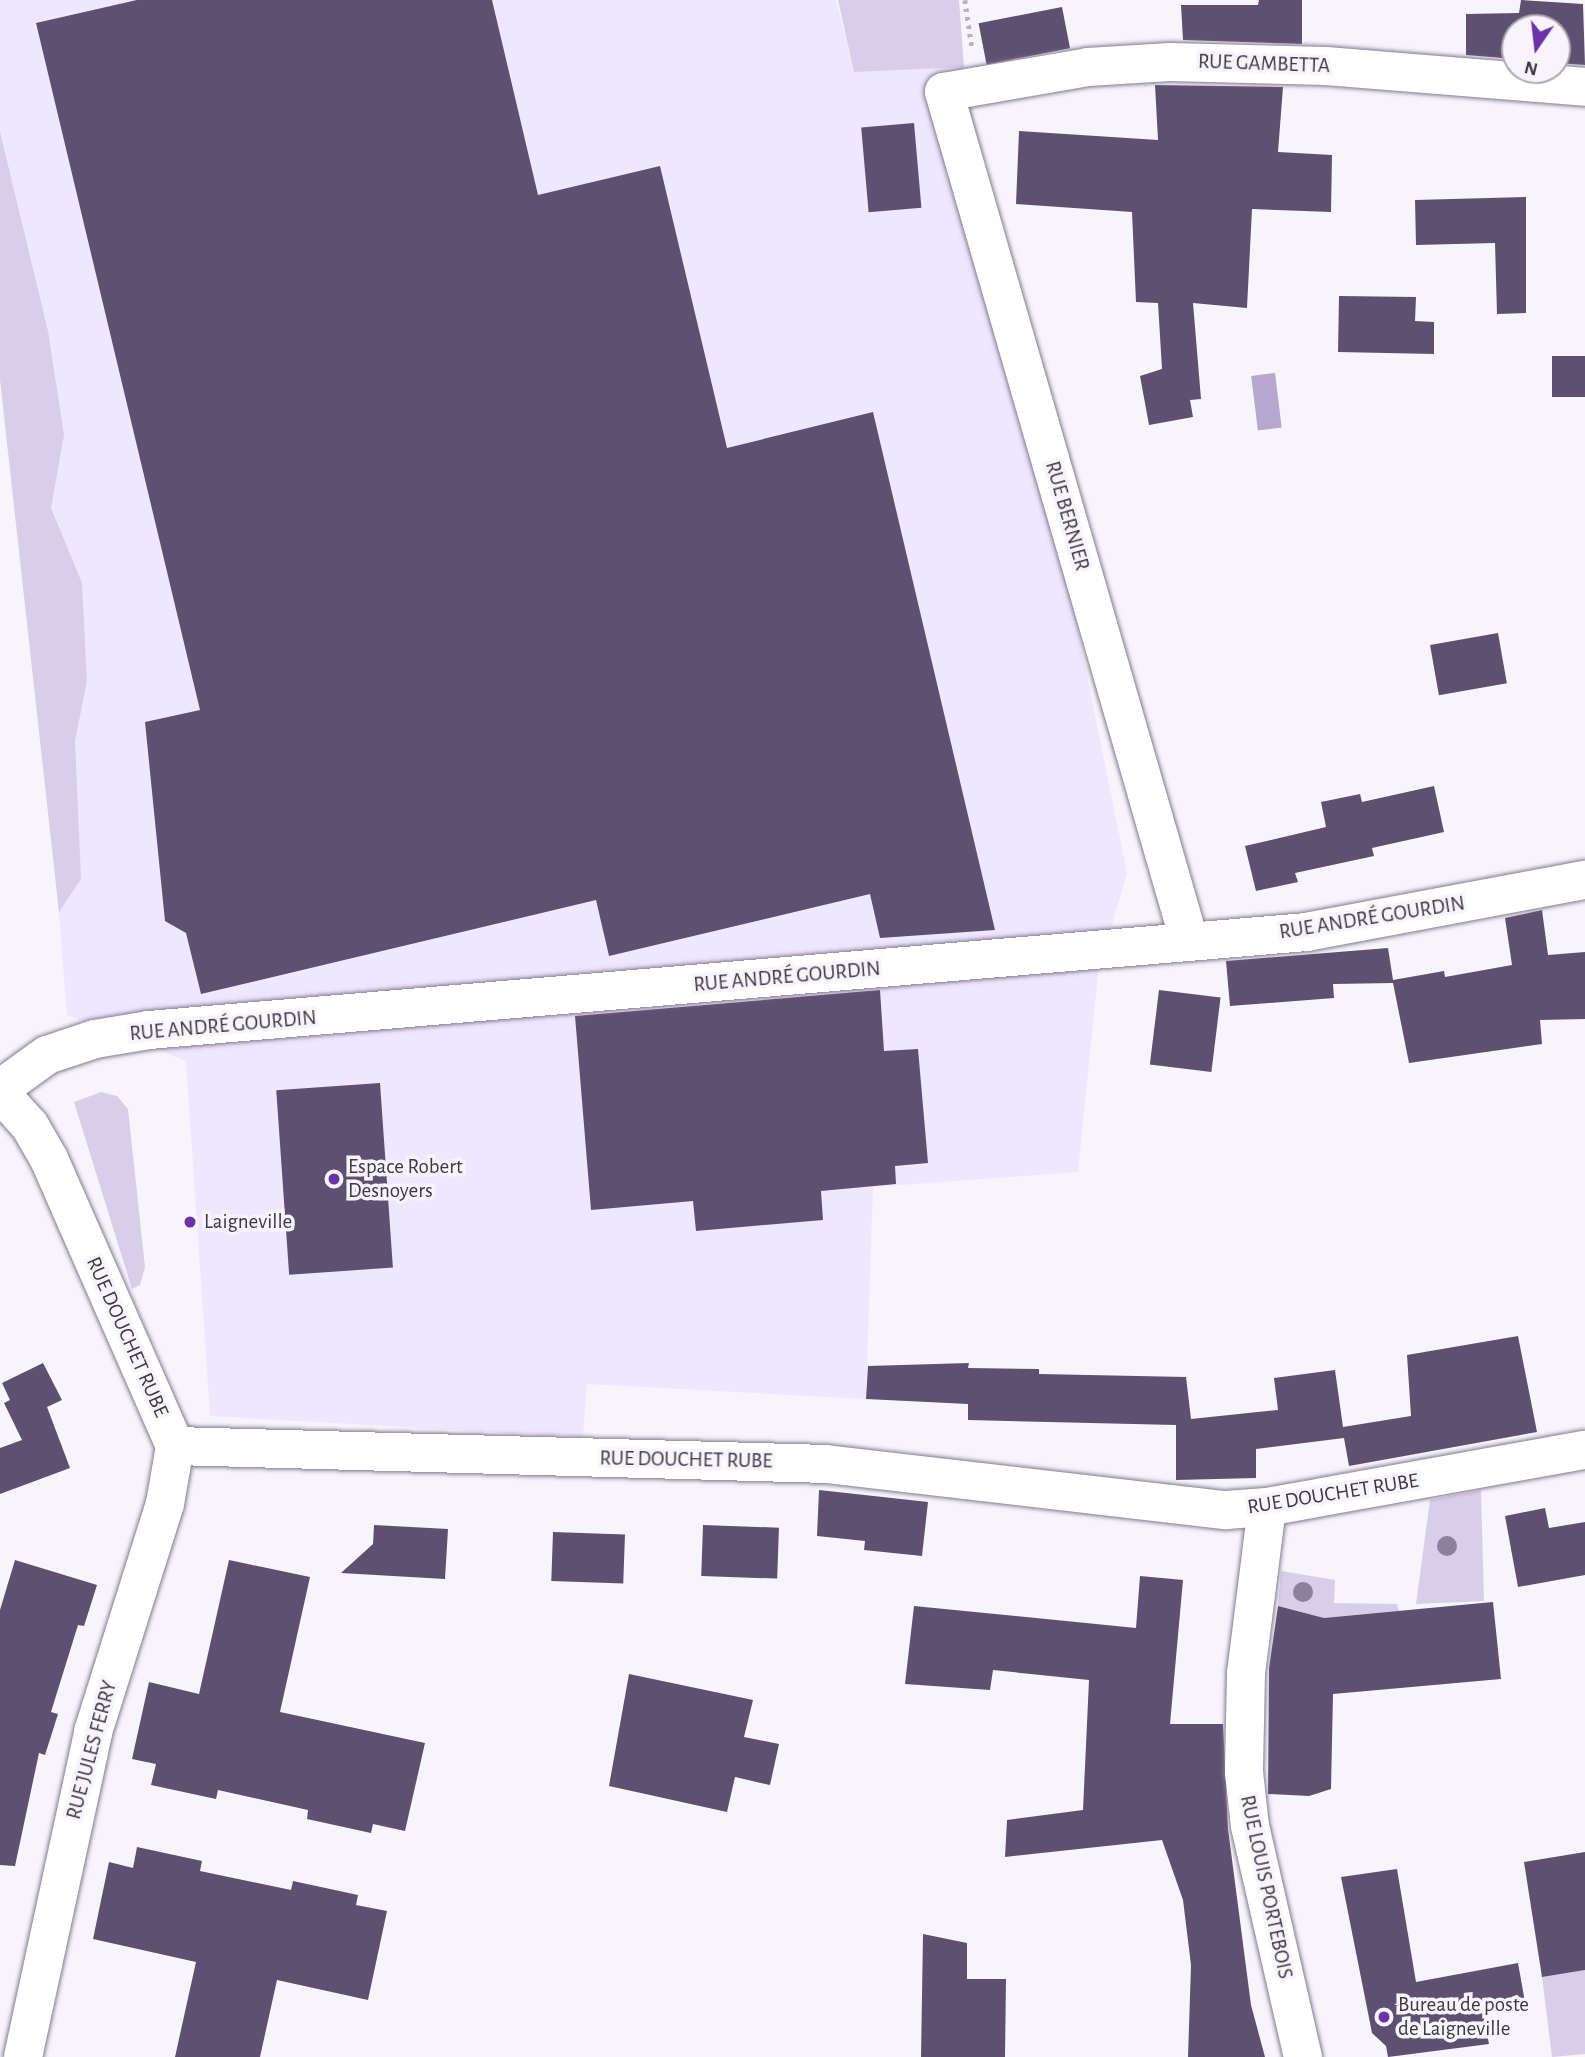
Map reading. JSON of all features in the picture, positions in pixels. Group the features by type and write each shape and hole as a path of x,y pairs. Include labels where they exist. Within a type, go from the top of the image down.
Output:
{"street":[{"name":"RUE GAMBETTA","path":"944,92 1088,67 1170,62 1326,65 1585,87"},
{"name":"RUE BERNIER","path":"944,92 1189,940"},
{"name":"RUE ANDRÉ GOURDIN","path":"0,1091 47,1055 70,1045 149,1030 1339,928 1585,880"},
{"name":"RUE DOUCHET RUBE","path":"0,1091 30,1126 49,1160 175,1446 826,1464 1204,1508 1267,1507 1585,1450"},
{"name":"RUE JULES FERRY","path":"23,2057 93,1732 165,1504 175,1446"},
{"name":"RUE LOUIS PORTEBOIS","path":"1267,1507 1246,1672 1244,1772 1250,1826 1303,2057"}],"shaded area":[{"path":"0,0 836,0 854,71 964,67 1127,873 1098,974 1078,1172 873,1187 866,1399 587,1384 583,1437 210,1416 186,1061 67,1015 43,715 0,376"},
{"path":"838,0 959,0 964,67 854,72"},
{"path":"0,132 48,331 64,435 51,508 82,583 87,681 75,741 81,879 59,912 0,380"},
{"path":"1275,373 1282,428 1258,431 1251,376"},
{"path":"101,1092 117,1096 128,1109 145,1267 140,1285 132,1289 74,1102"},
{"path":"1481,1490 1484,1601 1416,1604 1430,1500"},
{"path":"1281,1571 1335,1580 1334,1603 1397,1604 1399,1611 1324,1618 1278,1606"},
{"path":"1585,1970 1585,2054 1552,2057 1542,1977"}],"building":[{"path":"137,0 492,0 538,195 660,166 727,448 873,412 995,930 880,938 870,894 609,956 596,900 201,994 186,933 165,921 145,722 200,710 36,23"},
{"path":"1259,0 1302,0 1302,44 1183,40 1181,5 1258,5"},
{"path":"1521,0 1583,4 1585,65 1571,64 1571,14 1501,14 1501,58 1466,55 1466,14 1519,13"},
{"path":"1062,7 1070,48 987,64 979,23"},
{"path":"1155,85 1283,87 1278,152 1332,155 1331,212 1252,209 1247,308 1193,303 1201,399 1190,400 1193,417 1149,425 1140,376 1162,369 1158,303 1136,302 1132,212 1016,204 1019,131 1158,140"},
{"path":"914,123 921,208 869,212 861,128"},
{"path":"1526,197 1526,313 1497,314 1495,243 1416,245 1415,200"},
{"path":"1339,296 1416,297 1415,321 1434,322 1434,354 1338,352"},
{"path":"1552,356 1585,356 1585,397 1552,397"},
{"path":"1498,633 1507,683 1439,695 1430,645"},
{"path":"1434,786 1444,832 1372,848 1374,856 1295,873 1298,882 1256,891 1245,846 1326,827 1321,802 1360,794 1362,802"},
{"path":"1542,910 1548,955 1585,952 1585,1019 1540,1020 1542,1044 1409,1063 1393,983 1333,984 1334,998 1230,1006 1226,961 1388,948 1393,980 1444,971 1445,977 1512,965 1505,918"},
{"path":"880,990 884,1051 918,1049 928,1163 895,1166 896,1184 821,1191 823,1220 696,1231 693,1201 591,1210 575,1016"},
{"path":"1159,990 1221,998 1211,1072 1150,1064"},
{"name":"Espace Robert Desnoyers","path":"380,1083 393,1268 289,1275 276,1090"},
{"path":"1518,1336 1537,1432 1349,1466 1344,1438 1256,1449 1256,1478 1176,1480 1176,1425 968,1420 968,1404 866,1399 868,1366 969,1363 968,1368 1039,1369 1039,1374 1186,1377 1191,1419 1278,1410 1274,1378 1335,1370 1343,1427 1411,1416 1407,1355"},
{"path":"43,1363 62,1400 47,1407 70,1468 0,1494 0,1448 22,1440 4,1403 10,1400 2,1383"},
{"path":"819,1490 928,1502 922,1556 864,1550 865,1541 817,1536"},
{"path":"1545,1508 1549,1528 1585,1522 1585,1575 1518,1587 1505,1516"},
{"path":"374,1525 448,1529 445,1579 341,1573 373,1544"},
{"path":"703,1525 779,1528 777,1579 701,1576"},
{"path":"553,1532 625,1535 623,1583 551,1581"},
{"path":"15,1560 97,1585 84,1626 78,1625 51,1712 58,1714 45,1755 39,1753 15,1866 0,1865 0,1610"},
{"path":"229,1560 310,1577 280,1712 425,1743 405,1831 373,1824 371,1833 307,1819 308,1810 218,1790 216,1799 151,1785 156,1764 132,1759 149,1682 199,1694"},
{"path":"1140,1576 1183,1580 1170,1724 1223,1724 1228,1829 1251,2005 1265,2057 1188,2057 1191,1965 1183,1900 1162,1840 1005,1857 1007,1820 1083,1810 1089,1680 993,1670 990,1690 905,1684 914,1606 1136,1628"},
{"path":"1493,1602 1501,1679 1333,1694 1331,1789 1309,1796 1268,1794 1269,1668 1278,1606 1324,1618"},
{"path":"629,1674 753,1700 744,1737 779,1744 770,1785 735,1777 727,1812 609,1786"},
{"path":"137,1847 202,1861 200,1871 291,1890 293,1881 358,1895 356,1905 387,1911 368,2000 277,1980 260,2057 175,2057 196,1962 93,1939 109,1862 133,1868"},
{"path":"1585,1852 1585,1970 1542,1977 1524,1862"},
{"path":"1397,1869 1416,1982 1518,1963 1525,2002 1482,2009 1489,2044 1388,2057 1386,2046 1372,2033 1341,1877"},
{"path":"923,1934 967,1943 967,1979 1006,1979 1005,2057 921,2057"}],"place":[{"name":"Espace Robert Desnoyers","path":"334,1179"},
{"name":"Laigneville","path":"190,1222"},
{"name":"Bureau de poste de Laigneville","path":"1384,2017"}]}
